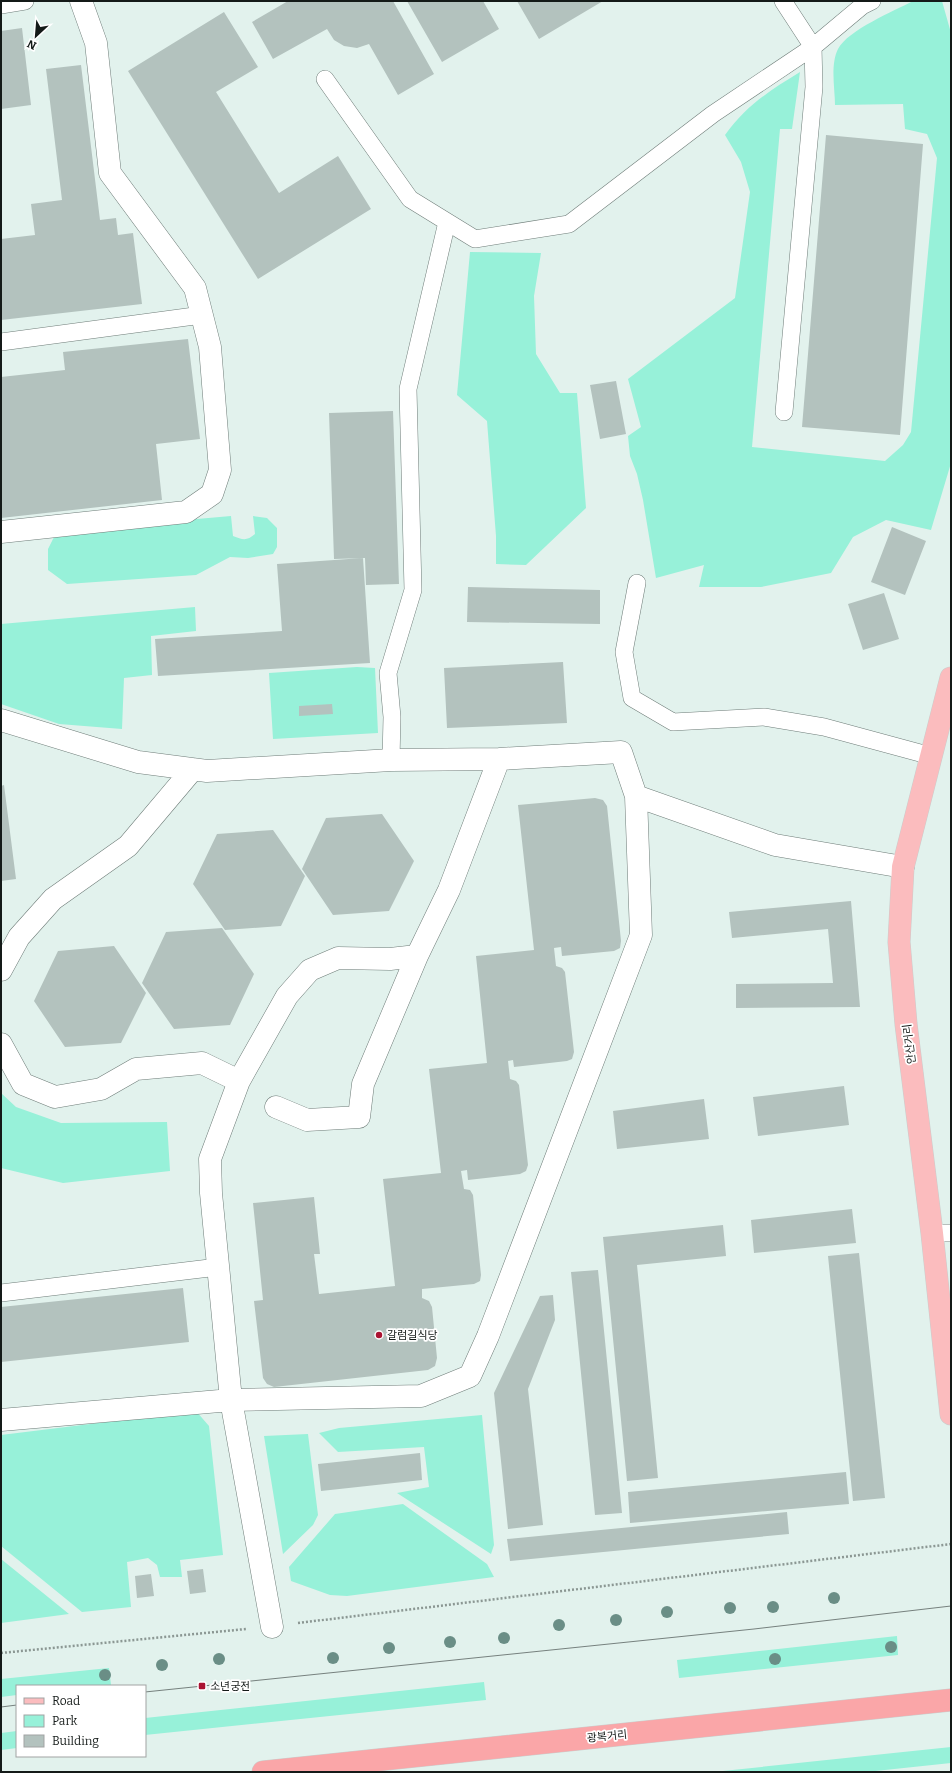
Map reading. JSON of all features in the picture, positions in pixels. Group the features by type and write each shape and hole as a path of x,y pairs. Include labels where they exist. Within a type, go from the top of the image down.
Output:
{"highway":[{"name":"광복거리","path":"263,1772 951,1700"}],"main road":[{"name":"안산거리","path":"951,678 903,867 900,942 906,1024 942,1233 951,1414"}],"street":[{"path":"1,532 186,512 212,494 220,470 210,347 195,288 110,173 96,43 81,1"},
{"path":"1,720 138,762 207,771 391,760 499,759 621,752 636,796 641,935 491,1329 470,1376 421,1396 231,1400 1,1420"},
{"path":"276,1107 307,1120 359,1117 363,1084 417,956 449,890 499,759"},
{"path":"1,970 19,937 53,899 128,846 193,769"},
{"path":"636,796 775,845 903,867"},
{"path":"272,1627 231,1400 218,1267 210,1159 239,1080 287,996 310,970 338,958 390,959 417,956"},
{"path":"1,1044 22,1084 55,1097 101,1089 136,1069 188,1064 202,1063 239,1080"}],"lane":[{"path":"1,5 25,1"},
{"path":"782,1 813,47 814,87 784,412"},
{"path":"325,79 410,199 475,239 569,224 713,114 813,47 862,6 872,1"},
{"path":"391,760 392,717 388,673 413,590 408,388 447,222"},
{"path":"1,342 202,315"},
{"path":"637,583 624,652 632,698 673,722 764,717 824,727 931,756"},
{"path":"1,1293 218,1267"}],"path":[{"path":"1,1653 272,1627 951,1544"}],"green space":[{"path":"913,1 942,1 951,33 951,463 931,530 886,520 853,537 831,573 761,587 699,587 704,565 656,578 643,500 637,474 630,456 628,436 641,427 628,379 735,298 750,192 741,162 725,135 733,124 759,99 800,72 792,129 780,129 752,447 885,461 903,445 911,432 937,158 927,134 905,129 903,104 835,105 834,62 838,49 851,35 861,28"},
{"path":"470,252 541,253 534,296 536,354 560,393 577,393 586,508 526,565 496,564 496,536 487,421 457,395"},
{"path":"231,516 233,536 245,539 250,538 255,534 253,516 267,518 277,528 277,547 273,554 248,558 230,557 196,575 67,584 48,570 48,549 55,535 72,530"},
{"path":"195,607 196,631 151,636 152,675 124,678 122,729 59,724 1,704 1,624"},
{"path":"357,667 375,668 378,733 273,739 269,673"},
{"path":"1,1093 16,1107 61,1123 167,1122 170,1171 63,1183 1,1168"},
{"path":"196,1411 209,1426 223,1555 180,1560 182,1577 160,1577 157,1565 148,1558 127,1562 131,1607 82,1612 1,1546 1,1435"},
{"path":"482,1415 494,1545 491,1554 397,1493 429,1487 424,1447 338,1452 319,1433 339,1428"},
{"path":"308,1434 318,1515 313,1525 283,1554 264,1436"},
{"path":"403,1504 487,1564 494,1577 347,1596 330,1595 291,1581 289,1567 335,1514"},
{"path":"1,1559 69,1614 1,1623"},
{"path":"897,1636 898,1655 679,1678 677,1660"},
{"path":"109,1668 111,1685 16,1685 16,1695 1,1697 1,1679"},
{"path":"484,1682 486,1700 146,1735 146,1718"},
{"path":"16,1731 16,1748 1,1750 1,1733"},
{"path":"951,1747 951,1763 866,1772 713,1772"}],"building":[{"path":"288,1 393,1 434,74 398,95 369,44 357,48 344,46 334,40 327,29 273,59 252,22"},
{"path":"407,1 483,1 499,29 442,62"},
{"path":"517,1 603,1 539,39"},
{"path":"224,12 258,67 216,92 279,193 338,156 371,209 258,279 128,71"},
{"path":"22,28 31,105 1,109 1,31"},
{"path":"81,65 100,220 116,218 118,235 133,233 142,304 1,320 1,239 35,235 31,204 62,200 46,69"},
{"path":"826,135 923,144 900,435 802,427"},
{"path":"188,339 200,439 156,444 162,500 1,518 1,377 65,370 63,352"},
{"path":"616,381 626,434 600,439 590,385"},
{"path":"393,411 399,584 366,585 365,558 334,559 329,413"},
{"path":"892,527 926,541 905,595 871,582"},
{"path":"363,558 370,663 158,676 155,639 282,631 277,564"},
{"path":"468,587 600,590 600,624 467,622"},
{"path":"884,593 899,639 863,650 848,604"},
{"path":"563,662 567,723 447,728 444,668"},
{"path":"332,704 333,714 299,716 299,706"},
{"path":"4,785 16,879 1,881 1,786"},
{"path":"595,798 603,800 607,806 621,941 620,948 614,951 562,956 561,947 554,948 556,966 562,968 565,972 574,1052 572,1059 567,1061 514,1067 513,1060 508,1061 510,1079 516,1081 519,1085 528,1165 526,1171 520,1174 468,1180 467,1170 461,1171 464,1189 470,1190 473,1195 481,1275 480,1281 474,1284 422,1289 422,1298 429,1301 432,1307 437,1358 435,1366 428,1370 274,1387 267,1384 263,1378 254,1301 263,1300 253,1203 314,1197 320,1254 314,1254 319,1294 395,1286 383,1179 441,1173 429,1069 487,1063 476,956 534,950 518,805"},
{"path":"382,814 414,861 389,911 333,915 302,869 326,818"},
{"path":"273,830 305,876 281,926 225,930 193,884 217,834"},
{"path":"851,901 860,1007 736,1008 736,984 833,983 828,929 732,938 729,912"},
{"path":"222,928 254,974 230,1025 174,1029 142,983 166,932"},
{"path":"114,946 146,993 121,1043 65,1047 34,1001 58,951"},
{"path":"844,1086 849,1125 758,1136 753,1097"},
{"path":"704,1099 709,1139 617,1149 613,1111"},
{"path":"852,1209 856,1243 754,1253 751,1220"},
{"path":"723,1225 726,1256 637,1265 658,1478 627,1481 603,1237"},
{"path":"859,1253 885,1498 853,1501 828,1256"},
{"path":"598,1270 622,1513 595,1515 571,1272"},
{"path":"183,1288 189,1342 1,1362 1,1307"},
{"path":"553,1295 555,1320 528,1389 543,1525 508,1529 494,1393 540,1296"},
{"path":"420,1453 422,1480 321,1491 318,1464"},
{"path":"846,1472 849,1504 630,1523 628,1492"},
{"path":"787,1512 789,1534 510,1561 507,1539"},
{"path":"203,1569 206,1592 190,1594 187,1571"},
{"path":"151,1574 154,1596 137,1598 135,1576"}],"tram line":[{"path":"146,1692 754,1629 951,1606"},
{"path":"1,1707 16,1705"}],"place":[{"name":"갈럼길식당","path":"379,1335"},
{"name":"소년궁전","path":"202,1686"}]}
